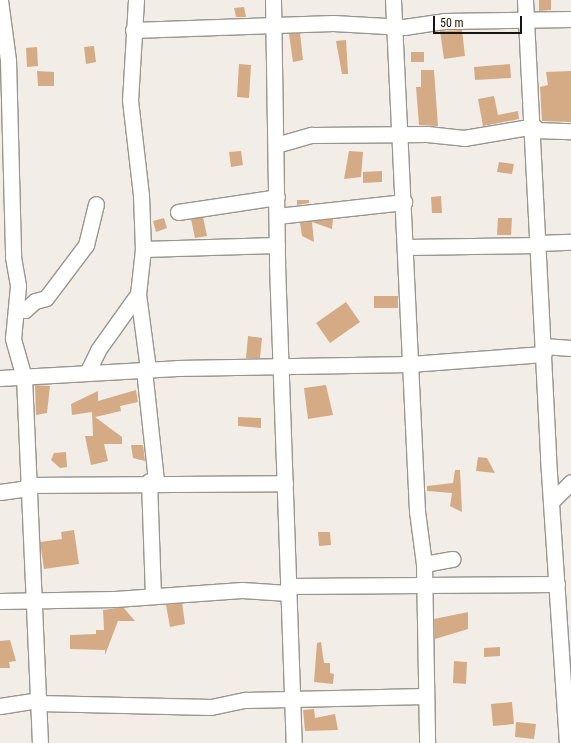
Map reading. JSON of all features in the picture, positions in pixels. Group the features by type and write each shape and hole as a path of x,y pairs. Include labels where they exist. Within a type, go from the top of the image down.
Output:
{"street":[{"path":"0,0 17,310 13,339 24,377 27,486 40,743"},
{"path":"136,0 130,100 144,249 138,294 146,370 152,481 153,596"},
{"path":"273,0 276,26 277,244 294,743"},
{"path":"393,0 396,25 417,511 424,564 425,696 427,743"},
{"path":"525,0 534,128 538,244 551,502 568,743"},
{"path":"133,30 276,26 396,25 416,27 444,21 571,19"},
{"path":"276,145 312,135 401,135 464,138 534,128 571,131"},
{"path":"178,212 277,198"},
{"path":"277,216 404,202"},
{"path":"17,310 25,310 35,301 46,298 86,245 96,204"},
{"path":"406,247 571,242"},
{"path":"144,249 277,244"},
{"path":"87,373 98,350 138,294"},
{"path":"0,378 146,370 410,364 571,348"},
{"path":"0,492 27,486 152,481 285,483"},
{"path":"551,502 571,482"},
{"path":"424,564 453,559"},
{"path":"0,601 153,596 242,590 557,584"},
{"path":"0,706 38,702 211,707 245,700 293,702 344,697 425,696"}],"building":[{"path":"539,0 551,0 551,10 539,11"},
{"path":"244,7 246,17 236,17 234,8"},
{"path":"462,30 465,56 444,59 440,31"},
{"path":"300,33 303,60 293,62 289,34"},
{"path":"346,40 348,74 342,74 336,41"},
{"path":"94,46 96,62 86,64 84,47"},
{"path":"37,47 38,66 27,67 26,48"},
{"path":"411,52 424,52 424,62 411,62"},
{"path":"239,64 251,65 249,98 237,97"},
{"path":"510,64 511,78 475,80 474,67"},
{"path":"421,70 434,70 438,126 419,125 416,87 421,87"},
{"path":"37,71 54,72 54,86 38,86"},
{"path":"571,71 571,122 542,121 540,87 548,85 546,72"},
{"path":"494,96 498,115 518,111 519,119 483,126 478,99"},
{"path":"241,151 243,165 231,167 229,152"},
{"path":"349,151 363,152 361,177 344,179"},
{"path":"499,162 514,164 512,174 497,172"},
{"path":"382,171 382,182 363,183 363,172"},
{"path":"441,196 442,213 432,213 431,197"},
{"path":"297,200 309,200 309,203 297,205"},
{"path":"203,217 207,236 195,238 191,219"},
{"path":"164,218 167,228 156,232 153,221"},
{"path":"498,218 512,218 511,235 497,235"},
{"path":"333,219 332,229 312,222 314,242 302,236 300,223"},
{"path":"374,296 398,296 398,308 374,308"},
{"path":"346,302 360,322 330,343 316,323"},
{"path":"248,336 262,338 260,358 246,358"},
{"path":"35,385 50,386 47,413 36,415"},
{"path":"326,385 333,415 308,419 304,388"},
{"path":"136,390 138,402 120,406 121,411 95,417 122,437 122,444 104,444 108,461 91,465 85,436 93,436 92,412 72,415 71,404 98,391 98,401"},
{"path":"238,417 261,418 261,428 238,426"},
{"path":"131,445 143,445 145,461 133,458"},
{"path":"66,452 67,467 60,468 51,460 54,453"},
{"path":"478,457 487,458 495,473 476,471"},
{"path":"455,470 460,470 462,512 450,506 452,493 427,491 427,486 453,483"},
{"path":"74,530 79,564 44,569 40,542 62,539 61,532"},
{"path":"318,532 330,532 331,545 319,546"},
{"path":"182,603 185,624 170,627 166,605"},
{"path":"123,607 135,621 118,621 105,655 105,650 70,649 70,635 96,634 96,630 104,630 103,610"},
{"path":"468,612 468,629 435,639 434,619"},
{"path":"10,640 16,661 9,662 10,668 0,668 0,641"},
{"path":"321,642 324,663 330,663 330,673 334,674 333,684 314,682 317,643"},
{"path":"500,647 500,656 484,657 484,648"},
{"path":"454,661 467,662 466,684 453,683"},
{"path":"512,702 514,724 493,726 491,704"},
{"path":"314,709 315,718 335,714 338,730 305,731 303,710"},
{"path":"516,722 536,724 534,739 515,737"}]}
